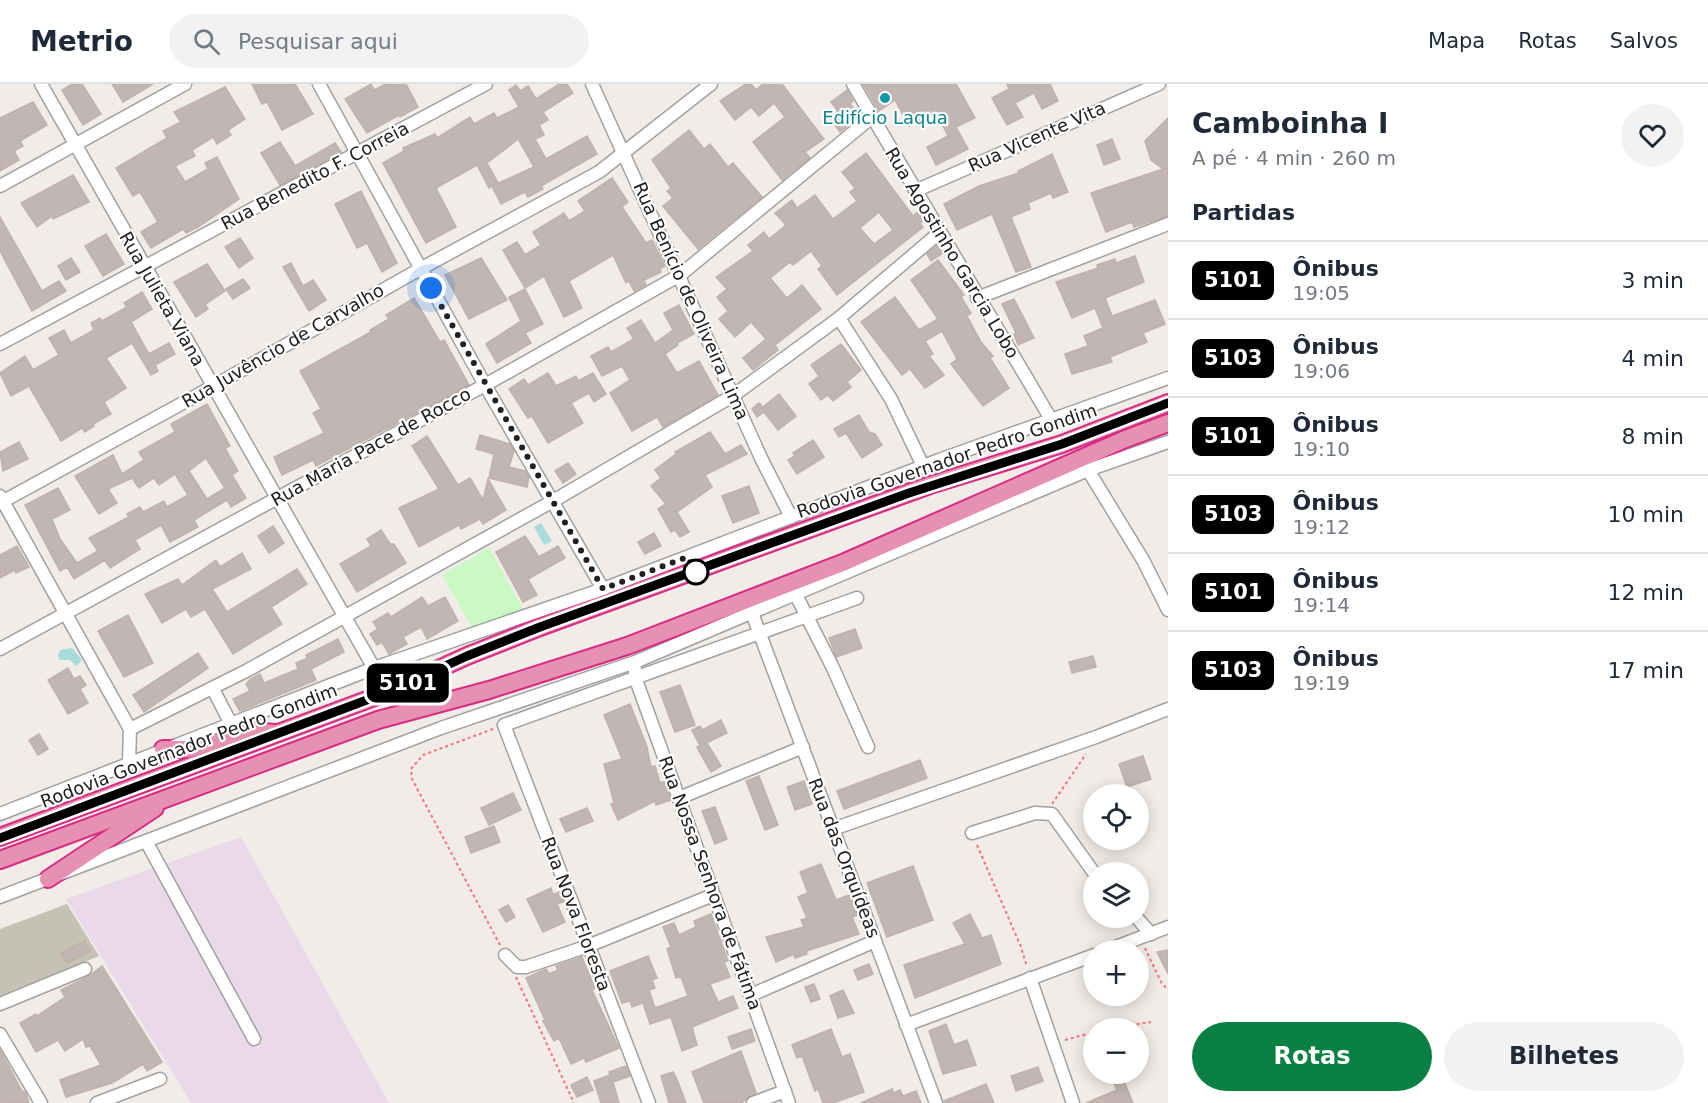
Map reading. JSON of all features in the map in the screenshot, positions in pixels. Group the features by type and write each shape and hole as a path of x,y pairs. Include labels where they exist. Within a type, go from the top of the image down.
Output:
{"highway":[{"name":"Rodovia Governador Pedro Gondim","path":"0,837 388,692 467,656 540,627 909,493 1062,444 1168,403"},
{"path":"0,860 378,720 489,690 627,646 845,562 1123,440 1168,423"},
{"path":"163,749 188,749 253,731 278,734"},
{"path":"48,879 176,794"}],"street":[{"name":"Rua Julieta Viana","path":"41,84 374,668"},
{"path":"0,186 185,84"},
{"path":"319,84 485,385 603,589"},
{"name":"Rua Benedito F. Correia","path":"0,344 486,84"},
{"name":"Rua Benício de Oliveira Lima","path":"592,84 761,458 791,517"},
{"name":"Rua Juvêncio de Carvalho","path":"1,500 212,387 420,269 599,172 625,154 711,84"},
{"name":"Rua Agostinho Garcia Lobo","path":"853,84 977,298 1052,421"},
{"name":"Rua Vicente Vita","path":"915,191 1159,84"},
{"name":"Rua Maria Pace de Rocco","path":"0,648 485,385 680,275 872,117"},
{"path":"977,298 1168,224"},
{"path":"130,729 213,689 552,501 734,395 839,318 939,233"},
{"path":"839,318 891,399 923,466"},
{"path":"0,814 374,668 603,589 923,466 1168,378"},
{"path":"0,897 441,728 635,662 1088,470 1168,442"},
{"path":"1088,470 1143,560 1168,610"},
{"path":"1,500 67,613 130,729 129,762"},
{"path":"796,595 808,615 868,747"},
{"path":"504,725 856,598"},
{"name":"Rua das Orquídeas","path":"752,613 936,1103"},
{"name":"Rua Nossa Senhora de Fátima","path":"635,662 635,677 787,1097"},
{"path":"213,689 231,724"},
{"path":"833,829 1096,737 1168,709"},
{"name":"Rua Nova Floresta","path":"504,725 649,1103"},
{"path":"679,798 802,747"},
{"path":"972,833 1044,812 1059,821 1085,862"},
{"path":"146,841 254,1039"},
{"path":"505,955 511,964 521,968 588,946 713,895"},
{"path":"1135,940 1168,927"},
{"path":"1142,928 1146,936"},
{"path":"751,995 875,941"},
{"path":"906,1025 1083,959"},
{"path":"0,1004 85,969"},
{"path":"1030,978 1073,1103"},
{"path":"0,1034 41,1103"},
{"path":"97,1103 160,1079"},
{"path":"753,1103 787,1097"}],"path":[{"path":"504,725 423,755 411,769 412,779 505,955"},
{"path":"1044,812 1057,799 1096,737"},
{"path":"972,833 1022,946 1030,978"},
{"path":"1146,936 1161,982 1168,990"},
{"path":"515,976 574,1103"},
{"path":"1053,1042 1083,1035"}],"shaded area":[{"path":"241,837 389,1103 191,1103 66,899"},
{"path":"67,904 99,956 0,997 0,929"}],"green space":[{"path":"489,548 523,609 474,631 442,575"}],"water":[{"path":"541,523 552,541 544,545 534,527"},
{"path":"72,648 82,660 76,666 70,660 60,660 58,656 60,650"}],"building":[{"path":"72,84 82,84 101,114 83,125 62,90"},
{"path":"112,84 153,84 123,102"},
{"path":"252,84 295,84 313,114 282,130 267,102 262,104"},
{"path":"371,84 374,90 386,84 406,84 418,107 367,133 345,99"},
{"path":"559,84 567,84 573,93 543,112 548,120 539,125 544,135 535,139 546,159 587,136 597,154 541,186 543,189 528,197 525,192 501,204 492,186 489,188 477,165 436,188 456,227 426,243 383,163 404,151 403,148 435,134 437,138 470,117 474,124 494,113 497,118 519,107 509,90 516,85 520,91 528,86 536,99","holes":["518,139 534,167 495,185 498,183 487,163"]},
{"path":"746,84 751,84 756,90 763,84 782,84 824,139 805,152 810,158 782,180 753,142 785,117 774,103 759,116 751,107 735,120 720,101"},
{"path":"863,84 956,84 975,118 956,127 968,149 936,165 927,147 948,136 936,112 909,126 895,100 879,111"},
{"path":"1007,84 1050,84 1058,101 1042,109 1034,93 1015,103 1023,117 1007,125 992,98 1009,89"},
{"path":"225,87 245,119 228,130 231,135 217,144 213,137 192,150 195,156 175,166 185,182 208,169 205,163 217,157 239,199 198,227 186,233 183,229 151,248 141,232 158,222 140,192 133,196 116,168 167,138 163,131 181,122 174,112"},
{"path":"847,90 853,101 850,104 860,116 840,132 830,118 838,111 831,102"},
{"path":"33,102 47,125 20,141 23,146 14,151 19,160 0,171 0,118"},
{"path":"1168,118 1168,216 1134,227 1132,222 1106,232 1091,193 1163,169 1151,160 1145,141"},
{"path":"689,130 704,149 710,144 728,167 733,163 762,197 698,249 663,206 673,198 667,191 671,188 652,160"},
{"path":"1112,139 1120,159 1104,165 1097,145"},
{"path":"280,142 295,166 335,143 341,152 280,185 261,153"},
{"path":"866,153 913,216 919,211 924,220 920,223 923,227 837,295 818,269 822,266 811,251 793,265 790,262 770,278 787,298 802,285 821,309 775,345 778,350 753,370 743,358 766,339 751,322 735,337 719,319 728,311 717,297 727,289 716,277 753,251 748,245 764,232 769,239 786,225 775,213 792,200 797,208 815,195 833,219 857,201 850,192 855,188 842,172","holes":["879,212 893,230 874,244 860,228"]},
{"path":"1052,154 1068,192 1053,198 1051,193 1028,203 1030,209 1011,217 1031,267 1016,272 992,214 957,230 944,204 979,186 1019,173 1018,171"},
{"path":"73,175 89,202 53,219 52,216 37,227 21,203"},
{"path":"612,178 628,202 622,207 646,243 652,240 665,266 660,269 661,272 644,280 646,285 634,291 629,281 626,283 613,255 569,281 582,308 564,317 544,276 525,288 503,250 517,242 525,255 541,245 533,232 564,213 569,221 585,211 578,201"},
{"path":"361,191 397,263 382,272 367,243 357,248 335,204"},
{"path":"0,217 42,291 59,281 66,291 32,311 0,251"},
{"path":"106,234 124,264 103,276 85,246"},
{"path":"240,238 253,258 239,268 225,247"},
{"path":"938,245 943,253 931,261 927,254"},
{"path":"1135,256 1144,282 1105,298 1112,316 1155,300 1165,324 1143,333 1147,342 1110,357 1112,362 1072,374 1065,354 1088,346 1084,336 1103,328 1095,308 1072,318 1056,282 1098,268 1097,265 1115,259 1116,263"},
{"path":"71,258 80,272 66,280 58,266"},
{"path":"481,258 507,300 469,319 445,275"},
{"path":"938,260 964,295 961,297 971,313 967,316 981,342 993,356 990,358 1009,388 983,406 951,364 957,359 942,331 925,341 933,354 929,356 944,375 925,388 910,369 902,375 861,322 895,297 919,330 938,319 911,280"},
{"path":"291,263 303,286 313,280 326,300 309,311 283,267"},
{"path":"207,264 225,291 205,304 208,309 196,317 174,282"},
{"path":"243,279 250,288 233,299 226,289"},
{"path":"525,289 543,324 525,333 531,343 497,363 486,344 521,321 509,297"},
{"path":"142,292 152,309 131,322 149,354 169,343 175,354 155,365 158,371 151,375 132,343 106,358 126,388 104,402 111,414 93,424 94,426 85,432 82,428 61,441 29,386 11,396 0,373 25,356 33,370 59,355 49,338 64,330 71,343 94,330 91,323 100,318 102,321 127,307 124,303"},
{"path":"414,298 440,342 444,340 469,385 316,466 313,460 282,475 274,457 324,433 313,413 321,409 300,371 371,332 370,330 389,319 386,315"},
{"path":"1014,299 1034,338 1018,345 1014,334 1016,333 1002,304"},
{"path":"679,305 694,334 677,343 678,345 665,354 677,373 699,361 718,395 663,427 657,417 632,431 610,393 630,380 622,366 602,376 591,356 608,347 611,352 634,339 627,328 641,320 655,343 673,330 664,313"},
{"path":"841,344 861,370 847,382 851,387 833,401 828,395 821,400 809,384 819,376 811,365"},
{"path":"548,373 556,386 576,376 578,381 593,373 606,394 594,402 589,393 571,403 583,423 548,443 532,416 528,418 509,389 524,379 528,385"},
{"path":"779,394 796,416 778,430 764,412 757,417 752,409 759,403 763,407"},
{"path":"207,404 230,446 225,448 238,471 232,475 246,498 231,507 227,500 194,520 198,527 170,542 161,525 135,540 140,549 110,568 105,560 74,579 67,567 60,571 25,505 58,488 70,510 52,519 60,539 77,563 98,551 89,538 129,517 127,514 140,507 143,512 164,501 167,507 188,495 175,474 159,485 154,478 139,488 132,478 108,489 117,503 99,514 75,476 113,455 122,474 144,460 139,452 175,432 171,424","holes":["206,458 225,488 207,499 189,471"]},
{"path":"859,415 869,432 875,434 882,445 862,458 846,433 839,437 834,429"},
{"path":"710,432 725,454 741,445 747,454 705,475 712,487 677,512 689,532 680,537 675,530 671,532 658,509 666,504 651,486 661,478 655,470 676,454 675,452"},
{"path":"480,435 510,444 514,451 509,467 525,471 529,477 527,487 489,478 494,454 476,449"},
{"path":"427,436 458,485 470,478 483,500 488,479 506,510 483,524 480,519 461,529 459,525 419,547 399,508 439,489 412,446"},
{"path":"813,440 824,457 797,474 788,460 795,456 793,453"},
{"path":"19,442 28,459 3,471 0,452"},
{"path":"568,463 576,474 563,483 555,471"},
{"path":"749,486 759,513 733,523 722,496"},
{"path":"273,526 284,543 269,553 258,536"},
{"path":"381,530 390,544 394,544 406,563 357,592 340,564 371,546 367,539"},
{"path":"654,533 661,546 645,554 638,542"},
{"path":"525,536 539,557 558,546 565,558 528,579 537,595 523,602 496,552"},
{"path":"17,546 29,567 16,573 15,570 0,578 0,555"},
{"path":"242,553 251,569 212,589 227,612 297,569 307,584 271,607 282,624 233,654 205,609 191,617 186,609 162,623 145,594 178,579 182,585 216,560 220,567"},
{"path":"422,597 428,606 445,597 458,621 427,639 421,627 403,637 407,644 389,654 382,642 377,645 370,634 378,629 373,622 388,613 391,617"},
{"path":"128,615 153,663 124,677 98,631"},
{"path":"855,629 862,648 836,657 829,638"},
{"path":"338,639 344,652 311,669 316,680 240,711 233,699 250,691 246,684 250,679 260,674 264,683 298,669 296,663 308,658 306,655"},
{"path":"198,653 208,668 144,712 133,695"},
{"path":"1093,656 1096,667 1072,673 1069,662"},
{"path":"68,668 74,679 80,676 86,685 80,689 88,703 68,714 48,680"},
{"path":"680,685 695,725 675,732 660,692"},
{"path":"630,704 647,747 651,767 655,766 660,783 664,782 671,800 656,805 655,801 618,820 611,804 614,803 604,764 622,759 604,715"},
{"path":"721,720 727,733 704,744 707,743 721,766 711,772 697,747 700,746 692,730 700,726 702,730"},
{"path":"39,734 48,749 38,755 29,740"},
{"path":"1143,756 1151,779 1136,784 1126,784 1119,764"},
{"path":"920,760 927,778 844,809 837,791"},
{"path":"759,776 778,825 765,830 746,781"},
{"path":"804,781 812,804 795,810 787,787"},
{"path":"513,793 521,810 489,825 481,808"},
{"path":"715,807 727,839 715,844 702,811"},
{"path":"587,808 593,821 566,832 560,819"},
{"path":"494,826 500,842 471,853 465,837"},
{"path":"821,864 836,900 849,895 857,915 852,917 859,934 806,951 807,954 795,958 794,954 776,962 766,937 804,927 801,920 807,918 798,897 808,893 800,872"},
{"path":"913,866 933,920 887,937 867,883"},
{"path":"551,888 553,895 559,892 563,902 557,904 565,922 543,932 527,899"},
{"path":"508,905 515,917 506,922 499,910"},
{"path":"711,914 728,961 724,962 730,977 710,984 718,1002 733,996 738,1008 692,1027 697,1045 682,1051 671,1017 650,1024 643,1003 632,1007 630,1001 622,1003 610,971 648,956 657,978 652,980 655,988 649,990 655,1008 688,996 681,977 676,978 667,949 671,947 663,927 674,923 679,935 696,927 694,921"},
{"path":"970,914 982,938 991,935 1001,964 915,998 904,965 965,944 953,923"},
{"path":"84,941 90,951 67,963 61,953"},
{"path":"1168,950 1168,974 1157,952"},
{"path":"582,957 595,988 592,990 619,1048 586,1062 584,1058 571,1064 559,1038 554,1041 543,1021 545,1020 526,978 546,969 549,974 558,970 556,966"},
{"path":"869,964 873,974 858,980 854,970"},
{"path":"102,966 162,1062 147,1071 143,1064 112,1083 66,1097 60,1080 101,1065 90,1046 86,1047 83,1039 65,1051 58,1040 36,1052 20,1023 36,1014 37,1016 65,997 61,990 89,976"},
{"path":"814,984 820,999 811,1002 805,987"},
{"path":"843,990 854,1013 838,1018 830,996"},
{"path":"946,1024 954,1045 967,1040 976,1065 943,1074 929,1031"},
{"path":"751,1029 755,1041 732,1049 728,1037"},
{"path":"831,1029 842,1057 850,1054 864,1092 833,1103 823,1103 818,1089 815,1091 802,1056 797,1058 792,1045"},
{"path":"0,1050 22,1091 25,1092 29,1103 0,1103"},
{"path":"741,1051 756,1093 741,1103 704,1103 692,1072"},
{"path":"626,1066 630,1076 613,1082 619,1103 601,1103 594,1081"},
{"path":"1038,1067 1043,1081 1016,1091 1011,1076"},
{"path":"673,1072 686,1103 669,1103 661,1076"},
{"path":"587,1077 593,1090 577,1097 571,1085"},
{"path":"986,1084 994,1103 944,1103 944,1101"},
{"path":"1114,1084 1125,1084 1133,1103 1086,1103 1117,1090"},
{"path":"892,1089 894,1093 900,1090 903,1096 916,1091 921,1103 861,1103"}],"bus line":[{"name":"5101","path":"0,838 388,692 467,656 540,627 909,493 1062,444 1168,403"}],"place":[{"name":"Edifício Laqua","path":"885,98"}],"route":[{"path":"431,288 603,589 687,557 696,572"}]}
